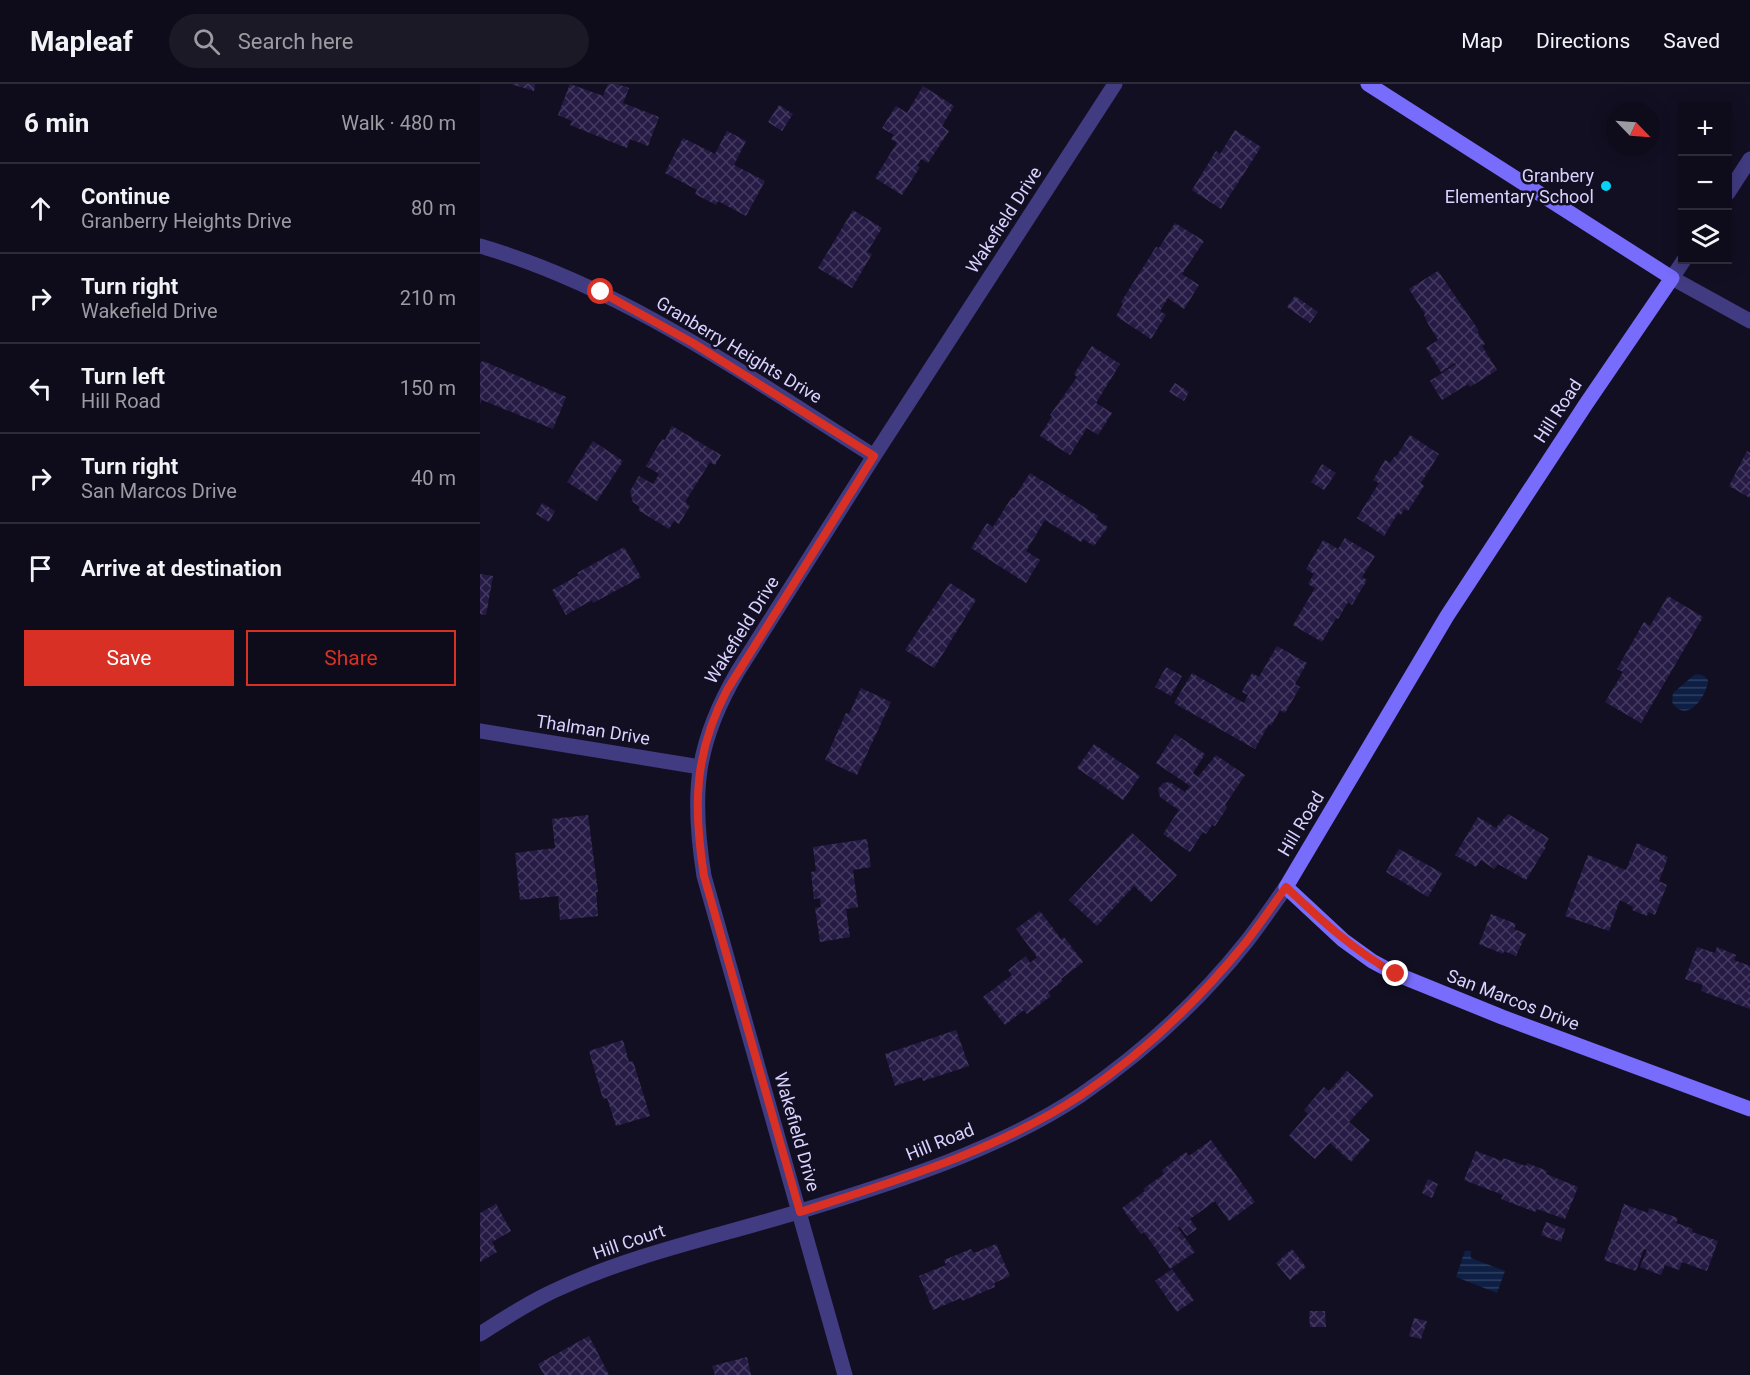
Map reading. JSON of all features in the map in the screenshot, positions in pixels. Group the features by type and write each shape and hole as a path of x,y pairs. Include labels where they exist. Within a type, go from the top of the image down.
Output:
{"street":[{"name":"Wakefield Drive","path":"845,1375 704,876 698,833 700,767 710,725 727,690 874,456 1115,84"},
{"path":"1368,84 1672,278 1750,321"},
{"path":"1732,187 1750,159"},
{"name":"Granberry Heights Drive","path":"480,246 541,266 601,292 693,343 874,456"},
{"name":"Hill Road","path":"800,1212 921,1171 1020,1129 1080,1096 1139,1051 1191,1003 1247,941 1286,887 1447,616 1681,264"},
{"name":"Thalman Drive","path":"480,730 700,767"},
{"name":"San Marcos Drive","path":"1286,887 1343,940 1372,961 1396,974 1502,1017 1750,1108"},
{"name":"Hill Court","path":"480,1334 531,1303 589,1276 671,1247 800,1212"}],"water":[{"path":"1694,675 1705,677 1708,680 1707,687 1695,706 1683,711 1672,702 1673,693"},
{"path":"1465,1251 1471,1251 1471,1258 1505,1271 1497,1293 1456,1277"}],"building":[{"path":"511,84 535,84 534,91"},
{"path":"570,84 603,96 608,84 629,88 623,103 659,117 648,146 630,139 627,148 570,125 572,121 558,115"},
{"path":"923,86 954,106 942,126 949,131 928,163 921,159 917,166 920,167 902,195 875,178 897,143 891,139 894,135 882,128 896,106 907,113"},
{"path":"779,105 793,114 782,131 768,122"},
{"path":"1235,130 1261,147 1221,209 1192,190 1216,151 1220,154"},
{"path":"727,131 746,141 734,165 765,181 746,216 718,201 716,205 695,194 697,190 665,173 683,138 715,154"},
{"path":"853,210 882,228 867,252 872,254 852,288 818,268"},
{"path":"1175,223 1204,241 1182,274 1199,285 1184,309 1168,298 1160,311 1166,315 1151,339 1116,316 1123,304 1121,302 1156,247 1159,248"},
{"path":"1438,271 1479,331 1477,332 1485,344 1482,346 1497,370 1470,387 1468,384 1442,400 1430,381 1456,364 1441,372 1426,348 1438,340 1409,289"},
{"path":"1295,296 1318,312 1310,323 1287,307"},
{"path":"1092,346 1120,364 1096,403 1112,413 1098,435 1087,428 1070,455 1040,436 1052,416 1050,415 1077,377 1074,374"},
{"path":"483,361 566,397 553,429 482,400 480,404 480,363"},
{"path":"1175,383 1189,392 1184,401 1169,392"},
{"path":"672,426 721,455 715,465 710,462 685,502 690,506 679,524 674,521 669,529 638,510 640,507 633,502 630,491 639,476 653,484 659,474 646,466"},
{"path":"1410,435 1439,454 1421,483 1424,486 1408,511 1404,509 1401,515 1398,513 1384,536 1357,518 1379,483 1373,480 1385,460 1390,463 1396,457"},
{"path":"593,441 623,461 597,501 567,482"},
{"path":"1747,451 1750,453 1750,498 1729,486"},
{"path":"1322,464 1336,473 1324,490 1311,482"},
{"path":"1030,473 1098,516 1096,519 1108,527 1094,546 1083,539 1081,542 1045,520 1026,551 1040,560 1026,583 971,548 987,523 993,527"},
{"path":"542,503 555,511 549,522 536,514"},
{"path":"1345,538 1375,556 1362,577 1367,580 1352,605 1348,602 1322,642 1293,625 1315,588 1308,584 1314,574 1306,569 1323,540 1338,549"},
{"path":"624,547 641,577 566,615 552,590"},
{"path":"480,574 493,576 486,615 480,614"},
{"path":"950,583 976,600 934,668 905,650"},
{"path":"1668,596 1703,617 1641,723 1605,702 1623,672 1617,669 1644,622 1650,626"},
{"path":"1277,646 1307,663 1295,684 1300,687 1285,713 1280,710 1255,749 1174,703 1192,673 1244,703 1248,695 1242,692 1252,673 1259,677"},
{"path":"1166,667 1182,676 1171,696 1155,687"},
{"path":"861,688 891,702 857,775 825,760 846,713 849,714"},
{"path":"1175,734 1205,754 1193,773 1198,777 1216,755 1245,775 1225,805 1227,808 1215,826 1212,825 1206,834 1203,832 1190,852 1163,834 1179,810 1160,797 1158,789 1163,783 1170,782 1185,792 1190,786 1156,763"},
{"path":"1094,744 1140,776 1123,800 1077,768"},
{"path":"1508,814 1549,838 1526,880 1498,864 1494,869 1481,860 1476,867 1455,855 1478,817 1496,828"},
{"path":"588,815 598,892 596,892 598,916 560,920 558,896 520,900 515,853 555,848 552,819"},
{"path":"1132,833 1177,875 1151,902 1134,886 1097,926 1069,900"},
{"path":"867,839 871,867 853,870 858,907 846,909 850,937 820,942 815,908 821,907 820,898 814,899 811,872 816,871 813,847"},
{"path":"1637,843 1668,857 1659,881 1667,885 1655,915 1648,912 1647,916 1632,910 1633,907 1620,900 1609,931 1565,916 1588,855 1626,870"},
{"path":"1399,849 1442,873 1428,897 1386,872"},
{"path":"1040,911 1061,939 1064,937 1083,962 1048,992 1051,996 1027,1014 1024,1010 1005,1025 983,997 1012,975 1008,970 1026,956 1030,963 1037,957 1016,929"},
{"path":"1491,914 1516,924 1514,929 1526,934 1516,956 1504,951 1503,954 1479,944"},
{"path":"1697,947 1715,953 1717,947 1736,955 1734,960 1750,966 1750,1009 1701,991 1703,985 1685,979"},
{"path":"956,1030 969,1066 923,1081 922,1077 895,1086 885,1054"},
{"path":"623,1040 629,1062 633,1061 650,1116 616,1126 607,1098 603,1099 589,1051"},
{"path":"1347,1071 1374,1095 1349,1122 1370,1140 1351,1162 1330,1143 1315,1159 1289,1136 1308,1114 1304,1110 1324,1087 1329,1091"},
{"path":"1211,1140 1255,1202 1229,1221 1215,1201 1190,1219 1197,1229 1187,1236 1179,1226 1178,1228 1195,1252 1170,1269 1144,1232 1141,1234 1122,1208 1164,1174 1162,1170 1186,1152 1189,1156"},
{"path":"1476,1151 1502,1161 1503,1158 1526,1166 1527,1163 1547,1171 1546,1174 1578,1187 1565,1219 1537,1209 1535,1212 1501,1199 1503,1195 1464,1180"},
{"path":"1428,1179 1438,1184 1432,1198 1422,1193"},
{"path":"496,1204 511,1231 492,1242 497,1252 480,1262 480,1213"},
{"path":"1624,1204 1648,1213 1649,1208 1678,1218 1676,1223 1693,1229 1692,1232 1718,1241 1707,1271 1682,1262 1679,1270 1665,1265 1661,1275 1640,1267 1647,1250 1644,1249 1636,1271 1604,1260"},
{"path":"1546,1222 1565,1229 1561,1242 1541,1235"},
{"path":"996,1244 1010,1276 994,1283 995,1287 933,1310 919,1276 946,1265 944,1260 971,1249 974,1253"},
{"path":"1292,1249 1306,1267 1290,1280 1276,1263"},
{"path":"1172,1269 1194,1300 1177,1312 1155,1281"},
{"path":"1309,1311 1325,1311 1326,1327 1310,1327"},
{"path":"1414,1318 1427,1321 1421,1339 1409,1336"},
{"path":"589,1336 609,1375 544,1375 538,1364"},
{"path":"747,1357 751,1375 715,1375 712,1366"}],"place":[{"name":"Granbery Elementary School","path":"1606,186"}],"route":[{"path":"601,292 693,343 874,456 727,690 710,725 704,745 698,786 698,833 709,899 800,1212 921,1171 971,1151 1010,1134 1080,1096 1139,1051 1191,1003 1247,941 1286,887 1343,940 1372,961 1396,974"}]}
